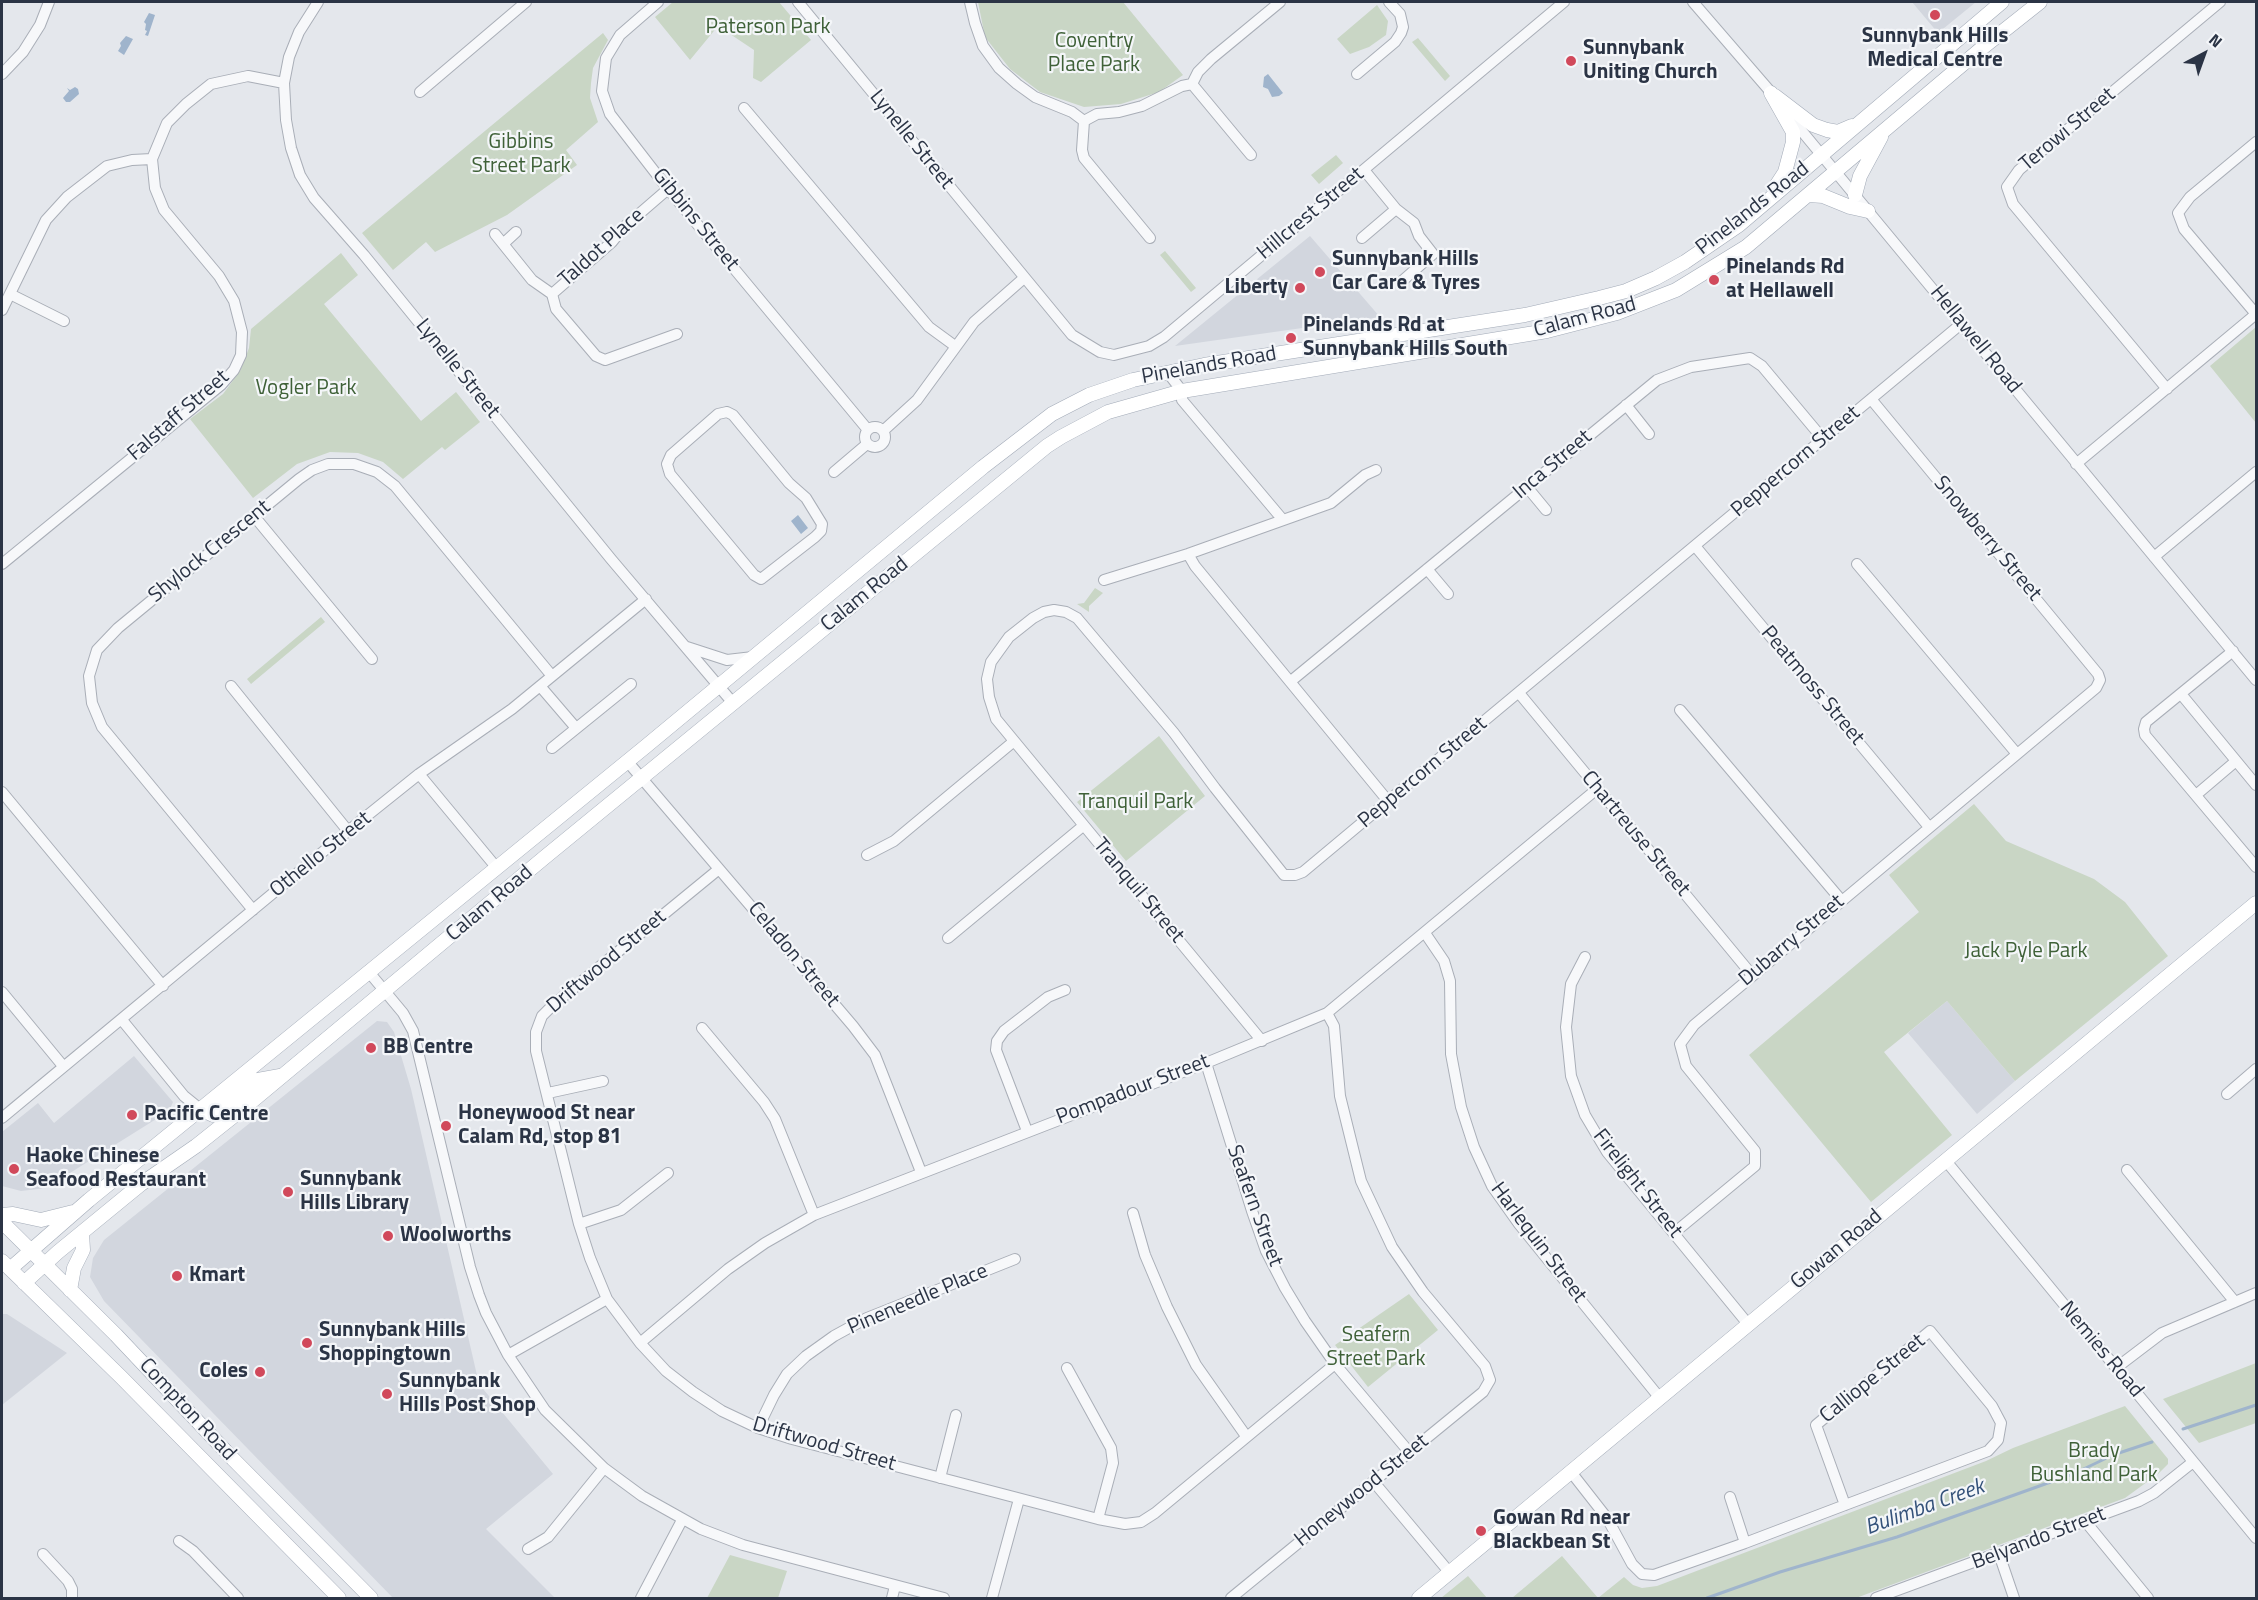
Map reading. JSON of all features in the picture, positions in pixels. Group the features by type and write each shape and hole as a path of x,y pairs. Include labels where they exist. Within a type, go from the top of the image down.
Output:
{"main road":[{"name":"Pinelands Road","path":"983,467 1040,422 1063,408 1114,385 1214,364 1525,315 1599,298 1646,282 1685,262 1739,225 2002,2"},
{"name":"Pinelands Road","path":"1836,171 2035,3"},
{"path":"1771,93 1807,122 1827,130 1838,132 1859,122"},
{"path":"1763,204 1785,172 1793,142 1793,132 1771,93"},
{"path":"1855,195 1860,176 1887,127"},
{"name":"Calam Road","path":"24,1283 141,1184 201,1142 282,1076 1047,446 1073,429 1108,412 1182,392 1547,331 1617,313 1676,290 1725,261 1746,247 1836,171"},
{"path":"1809,195 1823,196 1850,207 1868,211"},
{"name":"Calam Road","path":"6,1265 30,1250 983,467"},
{"name":"Gowan Road","path":"1419,1599 1659,1397 2256,903"},
{"path":"200,1109 209,1115 215,1114 255,1081 282,1076"},
{"path":"2,1215 13,1214 36,1220 75,1212"},
{"name":"Compton Road","path":"2,1222 116,1335 239,1466 371,1599"},
{"path":"70,1290 74,1268 83,1250 82,1233"},
{"name":"Compton Road","path":"6,1265 121,1377 339,1599"}],"street":[{"path":"2,74 23,52 40,25 49,2"},
{"name":"Lynelle Street","path":"318,2 299,32 289,57 284,83 286,120 291,147 300,175 315,198 733,703"},
{"path":"420,92 526,2"},
{"name":"Lynelle Street","path":"798,2 1024,278"},
{"path":"970,2 983,46 999,68 1035,97 1072,112 1084,121"},
{"path":"1192,84 1198,72 1211,59 1280,2"},
{"path":"1357,74 1395,42 1401,33 1403,27 1400,15 1389,2"},
{"name":"Hillcrest Street","path":"1024,278 1072,335 1100,352 1114,355 1149,346 1164,337 1564,2"},
{"name":"Hellawell Road","path":"1693,2 1836,171 2256,680"},
{"name":"Terowi Street","path":"2167,389 2013,204 2007,187 2019,170 2220,2"},
{"name":"Gibbins Street","path":"652,3 620,35 606,58 602,91 610,114 668,189 868,430"},
{"name":"Falstaff Street","path":"2,564 221,386 234,370 241,355 242,332 234,302 219,276 164,210 155,188 152,159 167,123 211,84 248,76 284,83"},
{"path":"1084,121 1097,114 1143,106 1182,86 1192,84"},
{"path":"1192,84 1251,155"},
{"path":"744,108 929,327 955,346"},
{"path":"1084,121 1082,150 1084,158 1150,238"},
{"path":"2076,464 2256,314 2184,229 2178,213 2190,197 2256,142"},
{"path":"2,310 46,220 67,197 107,166 124,161 152,159"},
{"path":"1364,170 1396,209 1414,223 1419,236 1433,254 1401,282"},
{"name":"Taldot Place","path":"668,189 552,294 556,309 596,356 605,360 677,334"},
{"path":"1362,238 1396,209"},
{"path":"503,244 516,232"},
{"path":"495,234 532,280 552,294"},
{"path":"883,431 917,400 974,322 1024,278"},
{"path":"10,294 64,321"},
{"name":"Peppercorn Street","path":"1013,742 996,719 989,697 987,679 991,662 1009,637 1033,618 1054,610 1066,612 1085,625 1160,715 1284,875 1303,872 1961,324"},
{"name":"Inca Street","path":"1290,681 1626,405 1665,376 1691,367 1750,358 1762,366 1823,439"},
{"path":"1168,373 1182,392 1182,400 1283,520"},
{"name":"Snowberry Street","path":"1871,399 2098,674 2100,680"},
{"path":"1626,405 1649,434"},
{"path":"727,412 733,415 789,483 806,498 819,516 822,524 821,531 761,579 754,575 670,474 667,464 671,455 718,414 727,412"},
{"path":"876,427 883,431 885,437 882,444 873,447 867,444 865,435 868,430 876,427"},
{"path":"834,472 867,444"},
{"name":"Shylock Crescent","path":"253,910 102,727 92,703 89,676 98,650 118,628 312,470 328,464 354,464 377,472 395,486 552,676"},
{"path":"1104,580 1188,554 1331,503 1365,475 1376,470"},
{"path":"2154,557 2256,472"},
{"path":"1527,487 1546,510"},
{"path":"254,516 372,659"},
{"name":"Peatmoss Street","path":"1695,546 1929,827"},
{"path":"1188,554 1195,566 1389,801"},
{"path":"1857,564 2017,754"},
{"path":"1427,569 1448,594"},
{"name":"Othello Street","path":"2,1118 348,831 419,774 512,709 646,599"},
{"path":"686,647 727,660 754,657"},
{"path":"2233,651 2146,723 2144,729 2145,735 2256,867"},
{"name":"Dubarry Street","path":"1674,1233 1755,1166 1755,1151 1686,1066 1680,1044 1695,1025 1752,975 2096,688 2100,680"},
{"path":"552,748 631,684"},
{"path":"231,686 348,831"},
{"path":"540,686 576,728"},
{"name":"Chartreuse Street","path":"1519,693 1752,975"},
{"path":"2181,694 2256,785"},
{"path":"1680,710 1841,900"},
{"path":"867,855 894,841 1013,742"},
{"name":"Tranquil Street","path":"1013,742 1262,1041"},
{"name":"Celadon Street","path":"627,761 853,1026 875,1055 921,1172"},
{"path":"2196,795 2236,761"},
{"path":"419,774 496,867"},
{"name":"Pompadour Street","path":"640,1343 728,1269 765,1243 814,1215 1262,1041 1327,1013 1597,789"},
{"path":"2,792 162,986"},
{"path":"948,938 1083,826"},
{"name":"Driftwood Street","path":"719,869 553,1005 542,1016 536,1032 536,1051 579,1224 590,1258 607,1299 640,1343 666,1371 722,1411 758,1428 1019,1499 1125,1524 1141,1522 1155,1513 1335,1364"},
{"name":"Harlequin Street","path":"1425,933 1444,961 1450,981 1451,1054 1461,1107 1474,1147 1492,1186 1519,1224 1659,1397"},
{"name":"Firelight Street","path":"1585,957 1571,984 1566,1027 1571,1076 1585,1115 1607,1152 1748,1324"},
{"path":"368,971 407,1019 413,1031 470,1267 486,1313 508,1355 545,1410 604,1468 642,1496 682,1520 743,1545 944,1599"},
{"path":"1027,1131 996,1050 997,1041 1004,1031 1048,997 1065,990"},
{"path":"2,992 63,1066"},
{"name":"Honeywood Street","path":"1231,1599 1484,1392 1490,1380 1485,1366 1423,1292 1392,1246 1361,1181 1340,1096 1334,1026 1327,1013"},
{"path":"122,1020 186,1098 200,1109"},
{"path":"702,1028 764,1102 775,1119 814,1215"},
{"name":"Seafern Street","path":"1206,1063 1266,1251 1305,1321 1335,1364 1410,1453"},
{"path":"2227,1094 2256,1069"},
{"path":"548,1094 603,1081"},
{"name":"Nemies Road","path":"1946,1161 2256,1538"},
{"path":"2127,1170 2235,1302"},
{"path":"579,1224 621,1210 668,1173"},
{"path":"1133,1213 1145,1255 1196,1365 1246,1436"},
{"name":"Pineneedle Place","path":"758,1428 787,1374 806,1356 834,1336 867,1318 1015,1259"},
{"path":"2116,1368 2163,1333 2256,1293"},
{"path":"508,1355 607,1299"},
{"name":"Calliope Street","path":"1571,1472 1607,1518 1632,1564 1642,1574 1654,1575 1745,1543 1988,1451 1998,1440 2001,1423 1992,1406 1930,1331 1816,1425 1845,1505"},
{"path":"1067,1368 1111,1448 1113,1462 1098,1519"},
{"path":"940,1478 956,1415"},
{"name":"Belyando Street","path":"1882,1598 2139,1501 2154,1493 2193,1462"},
{"path":"528,1549 548,1538 604,1468"},
{"path":"1373,1481 1450,1573"},
{"path":"1730,1497 1745,1543"},
{"path":"992,1599 1019,1499"},
{"path":"641,1599 682,1520"},
{"path":"2085,1521 2148,1599"},
{"path":"179,1541 193,1551 238,1599"},
{"path":"43,1554 68,1581 76,1598"},
{"path":"2000,1554 2014,1599"},
{"path":"892,1599 896,1586"}],"shaded area":[{"path":"1912,2 1976,2 1938,33"},
{"path":"1310,236 1380,317 1175,346"},
{"path":"1947,1001 2015,1081 1977,1114 1908,1033"},
{"name":"Sunnybank Hills Shoppingtown","path":"377,1021 387,1022 394,1032 411,1089 479,1384 553,1474 486,1529 555,1598 393,1598 104,1301 90,1277 93,1258 104,1240"},
{"path":"134,1056 173,1102 169,1111 46,1188 21,1191 2,1186 2,1132 38,1103 54,1123"},
{"path":"2,1314 7,1314 67,1353 2,1405"}],"green space":[{"name":"Paterson Park","path":"673,2 779,2 811,40 761,82 753,78 754,50 718,26 690,60 655,17"},
{"name":"Coventry Place Park","path":"978,2 1123,2 1183,75 1159,92 1121,104 1084,107 1040,92 1010,69 985,37"},
{"path":"1377,5 1388,21 1386,35 1369,47 1350,54 1337,39"},
{"name":"Gibbins Street Park","path":"603,33 608,40 593,68 590,98 598,122 566,150 577,165 507,215 435,252 426,242 393,270 362,233"},
{"path":"1418,38 1450,76 1445,81 1412,42"},
{"path":"1336,155 1343,163 1319,184 1311,175"},
{"path":"1165,251 1196,288 1191,292 1160,255"},
{"name":"Vogler Park","path":"341,253 358,275 324,304 421,421 456,392 480,422 445,450 442,447 403,479 383,462 358,453 330,452 297,464 253,498 190,419 223,394 240,371 249,348 251,329"},
{"path":"2256,327 2256,423 2210,366"},
{"path":"1095,588 1103,593 1089,606 1089,612 1077,604 1084,603"},
{"path":"321,617 325,622 251,684 247,679"},
{"name":"Tranquil Park","path":"1159,736 1205,796 1126,861 1077,802"},
{"name":"Jack Pyle Park","path":"1974,804 2006,841 2094,879 2125,902 2168,956 2015,1081 1947,1001 1884,1052 1952,1135 1871,1202 1749,1055 1919,912 1889,875"},
{"name":"Seafern Street Park","path":"1409,1294 1438,1330 1368,1387 1335,1345"},
{"path":"2256,1363 2256,1423 2199,1443 2163,1399"},
{"name":"Brady Bushland Park","path":"2125,1406 2168,1459 2168,1464 2158,1474 2125,1498 1856,1598 1598,1598 1624,1577 1633,1585 1642,1588 1657,1586"},
{"path":"730,1555 787,1571 778,1598 707,1598"},
{"path":"1562,1556 1598,1598 1512,1598"},
{"path":"1468,1576 1487,1598 1441,1598"}],"water":[{"path":"149,13 155,15 148,36 145,35 147,31 144,22"},
{"path":"126,36 133,39 124,55 118,51 120,43"},
{"path":"1268,74 1283,93 1279,96 1272,97 1268,89 1263,87 1264,77"},
{"path":"75,87 79,94 70,102 66,102 63,98 69,91 67,88 70,90"},
{"path":"798,515 808,528 801,534 791,521"}],"waterway":[{"name":"Bulimba Creek","path":"2183,1429 2256,1405"},
{"name":"Bulimba Creek","path":"1707,1598 1780,1572 1897,1537 2073,1474 2113,1455 2152,1442"}],"place":[{"name":"Sunnybank Hills Medical Centre","path":"1935,15"},
{"name":"Sunnybank Uniting Church","path":"1571,61"},
{"name":"Sunnybank Hills Car Care & Tyres","path":"1320,272"},
{"name":"Pinelands Rd at Hellawell","path":"1714,280"},
{"name":"Liberty","path":"1300,288"},
{"name":"Pinelands Rd at Sunnybank Hills South","path":"1291,338"},
{"name":"BB Centre","path":"371,1048"},
{"name":"Pacific Centre","path":"132,1115"},
{"name":"Honeywood St near Calam Rd, stop 81","path":"446,1126"},
{"name":"Haoke Chinese Seafood Restaurant","path":"14,1169"},
{"name":"Sunnybank Hills Library","path":"288,1192"},
{"name":"Woolworths","path":"388,1236"},
{"name":"Kmart","path":"177,1276"},
{"name":"Sunnybank Hills Shoppingtown","path":"307,1343"},
{"name":"Coles","path":"260,1372"},
{"name":"Sunnybank Hills Post Shop","path":"387,1394"},
{"name":"Gowan Rd near Blackbean St","path":"1481,1531"}]}
